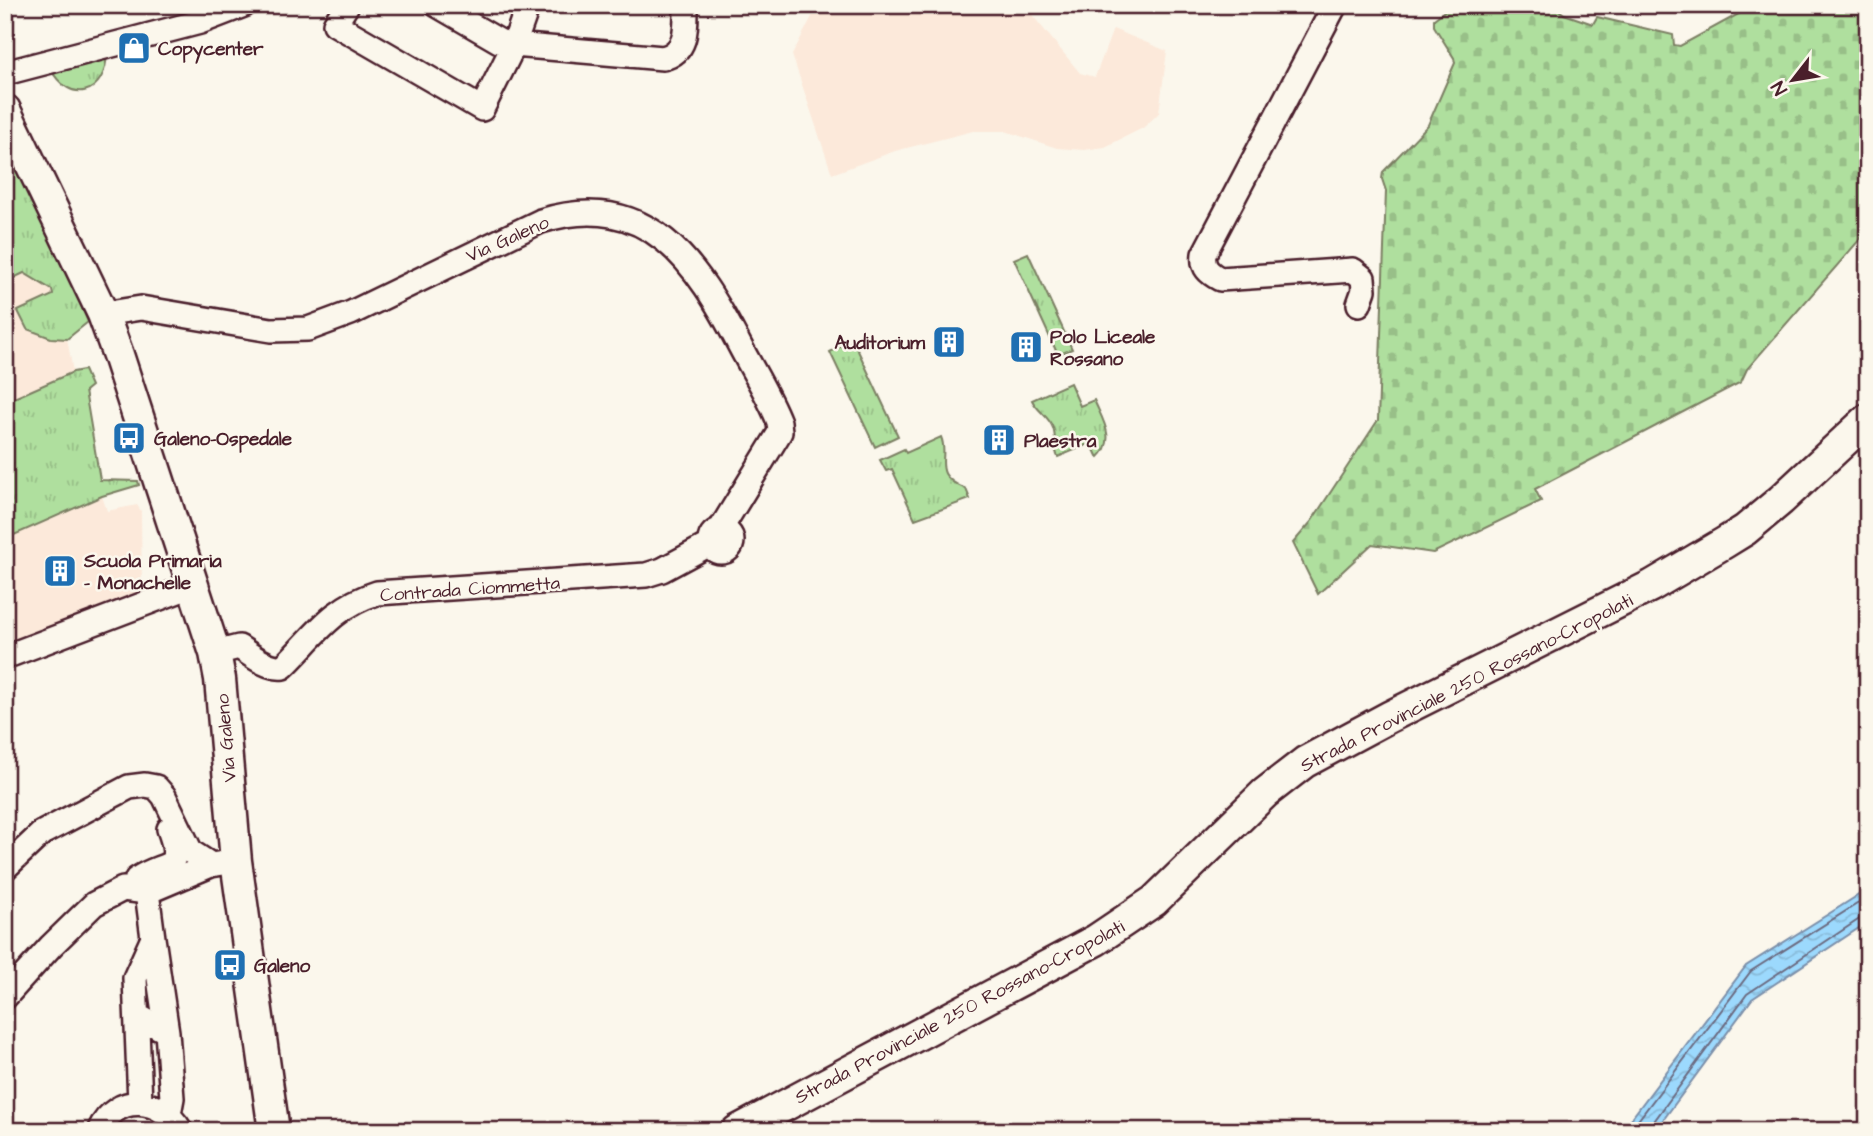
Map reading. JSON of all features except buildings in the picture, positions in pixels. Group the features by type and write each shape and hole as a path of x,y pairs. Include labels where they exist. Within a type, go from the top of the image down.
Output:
{"main road":[{"name":"Via Galeno","path":"5,110 103,314 215,653 220,679 223,863 262,1052"},
{"name":"Strada Provinciale 250 Rossano-Cropolati","path":"737,1131 1096,940 1128,920 1169,887 1265,793 1305,762 1389,717 1609,608 1703,556 1761,517 1868,419"},
{"path":"262,1052 256,1064 266,1131"},
{"path":"262,1052 274,1131"},
{"path":"262,1052 272,1061 282,1131"}],"street":[{"path":"347,5 335,24 482,109 513,45 528,5"},
{"path":"437,5 499,41 513,45 663,58 673,56 683,41 686,34 686,5"},
{"path":"1335,5 1204,254 1203,261 1206,270 1220,279 1353,270 1363,278 1364,290 1359,304"},
{"path":"5,73 200,22 242,6"},
{"name":"Via Galeno","path":"103,314 141,308 271,330 308,329 351,313 541,220 574,214 624,218 649,228 665,239 699,274 715,298 779,422 780,432 715,537"},
{"name":"Contrada Ciommetta","path":"215,653 239,647 269,665 283,667 326,621 350,603 367,596 377,593 646,575 662,570 715,537"},
{"path":"5,657 194,585"},
{"path":"145,785 161,808 176,849 175,857 170,863 137,879 138,885 147,892 167,1032 175,1122"},
{"path":"5,868 42,833 129,787 145,785 156,787 164,796 191,852 223,863"},
{"path":"5,997 94,904 122,889 147,892 223,863"},
{"path":"140,1103 135,978 153,938"},
{"path":"138,1016 167,1032"},
{"path":"99,1131 113,1112 126,1105 140,1103 150,1104 175,1122"}],"shaded area":[{"path":"818,5 1028,5 1033,16 1080,73 1095,77 1113,29 1167,51 1159,113 1143,128 1105,147 1084,150 1057,148 1005,131 973,131 895,151 832,174 792,55"},
{"path":"5,245 58,287 73,372 5,402"},
{"path":"102,496 107,511 137,505 141,511 142,594 10,646 5,639 5,539"}],"green space":[{"path":"1452,5 1553,5 1564,14 1593,24 1597,17 1673,35 1674,45 1680,46 1755,5 1868,5 1868,230 1747,369 1741,382 1535,489 1541,501 1433,553 1372,544 1318,594 1293,543 1311,522 1378,420 1386,191 1383,172 1428,125 1455,63 1434,26 1434,19"},
{"path":"107,53 100,78 94,86 86,90 67,88 50,68"},
{"path":"5,145 60,256 88,322 67,339 51,338 27,329 18,311 53,295 52,290 24,273 5,282"},
{"path":"1028,253 1072,349 1058,355 1014,259"},
{"path":"853,340 898,436 875,447 830,352"},
{"path":"84,370 91,386 85,391 100,480 138,481 139,485 102,496 5,539 5,402 73,372"},
{"path":"1070,383 1080,406 1094,400 1104,423 1107,444 1098,458 1091,443 1058,457 1051,424 1032,400"},
{"path":"941,437 944,471 948,478 966,489 970,499 915,519 892,469 886,471 880,460 904,449 906,453"}],"water":[{"path":"1868,889 1868,922 1752,999 1655,1131 1622,1131 1746,966"}],"place":[{"name":"Copycenter","path":"134,48"},
{"name":"Auditorium","path":"949,342"},
{"name":"Polo Liceale Rossano","path":"1026,347"},
{"name":"Galeno-Ospedale","path":"129,438"},
{"name":"Plaestra","path":"999,440"},
{"name":"Scuola Primaria - Monachelle","path":"60,571"},
{"name":"Galeno","path":"230,965"}]}
